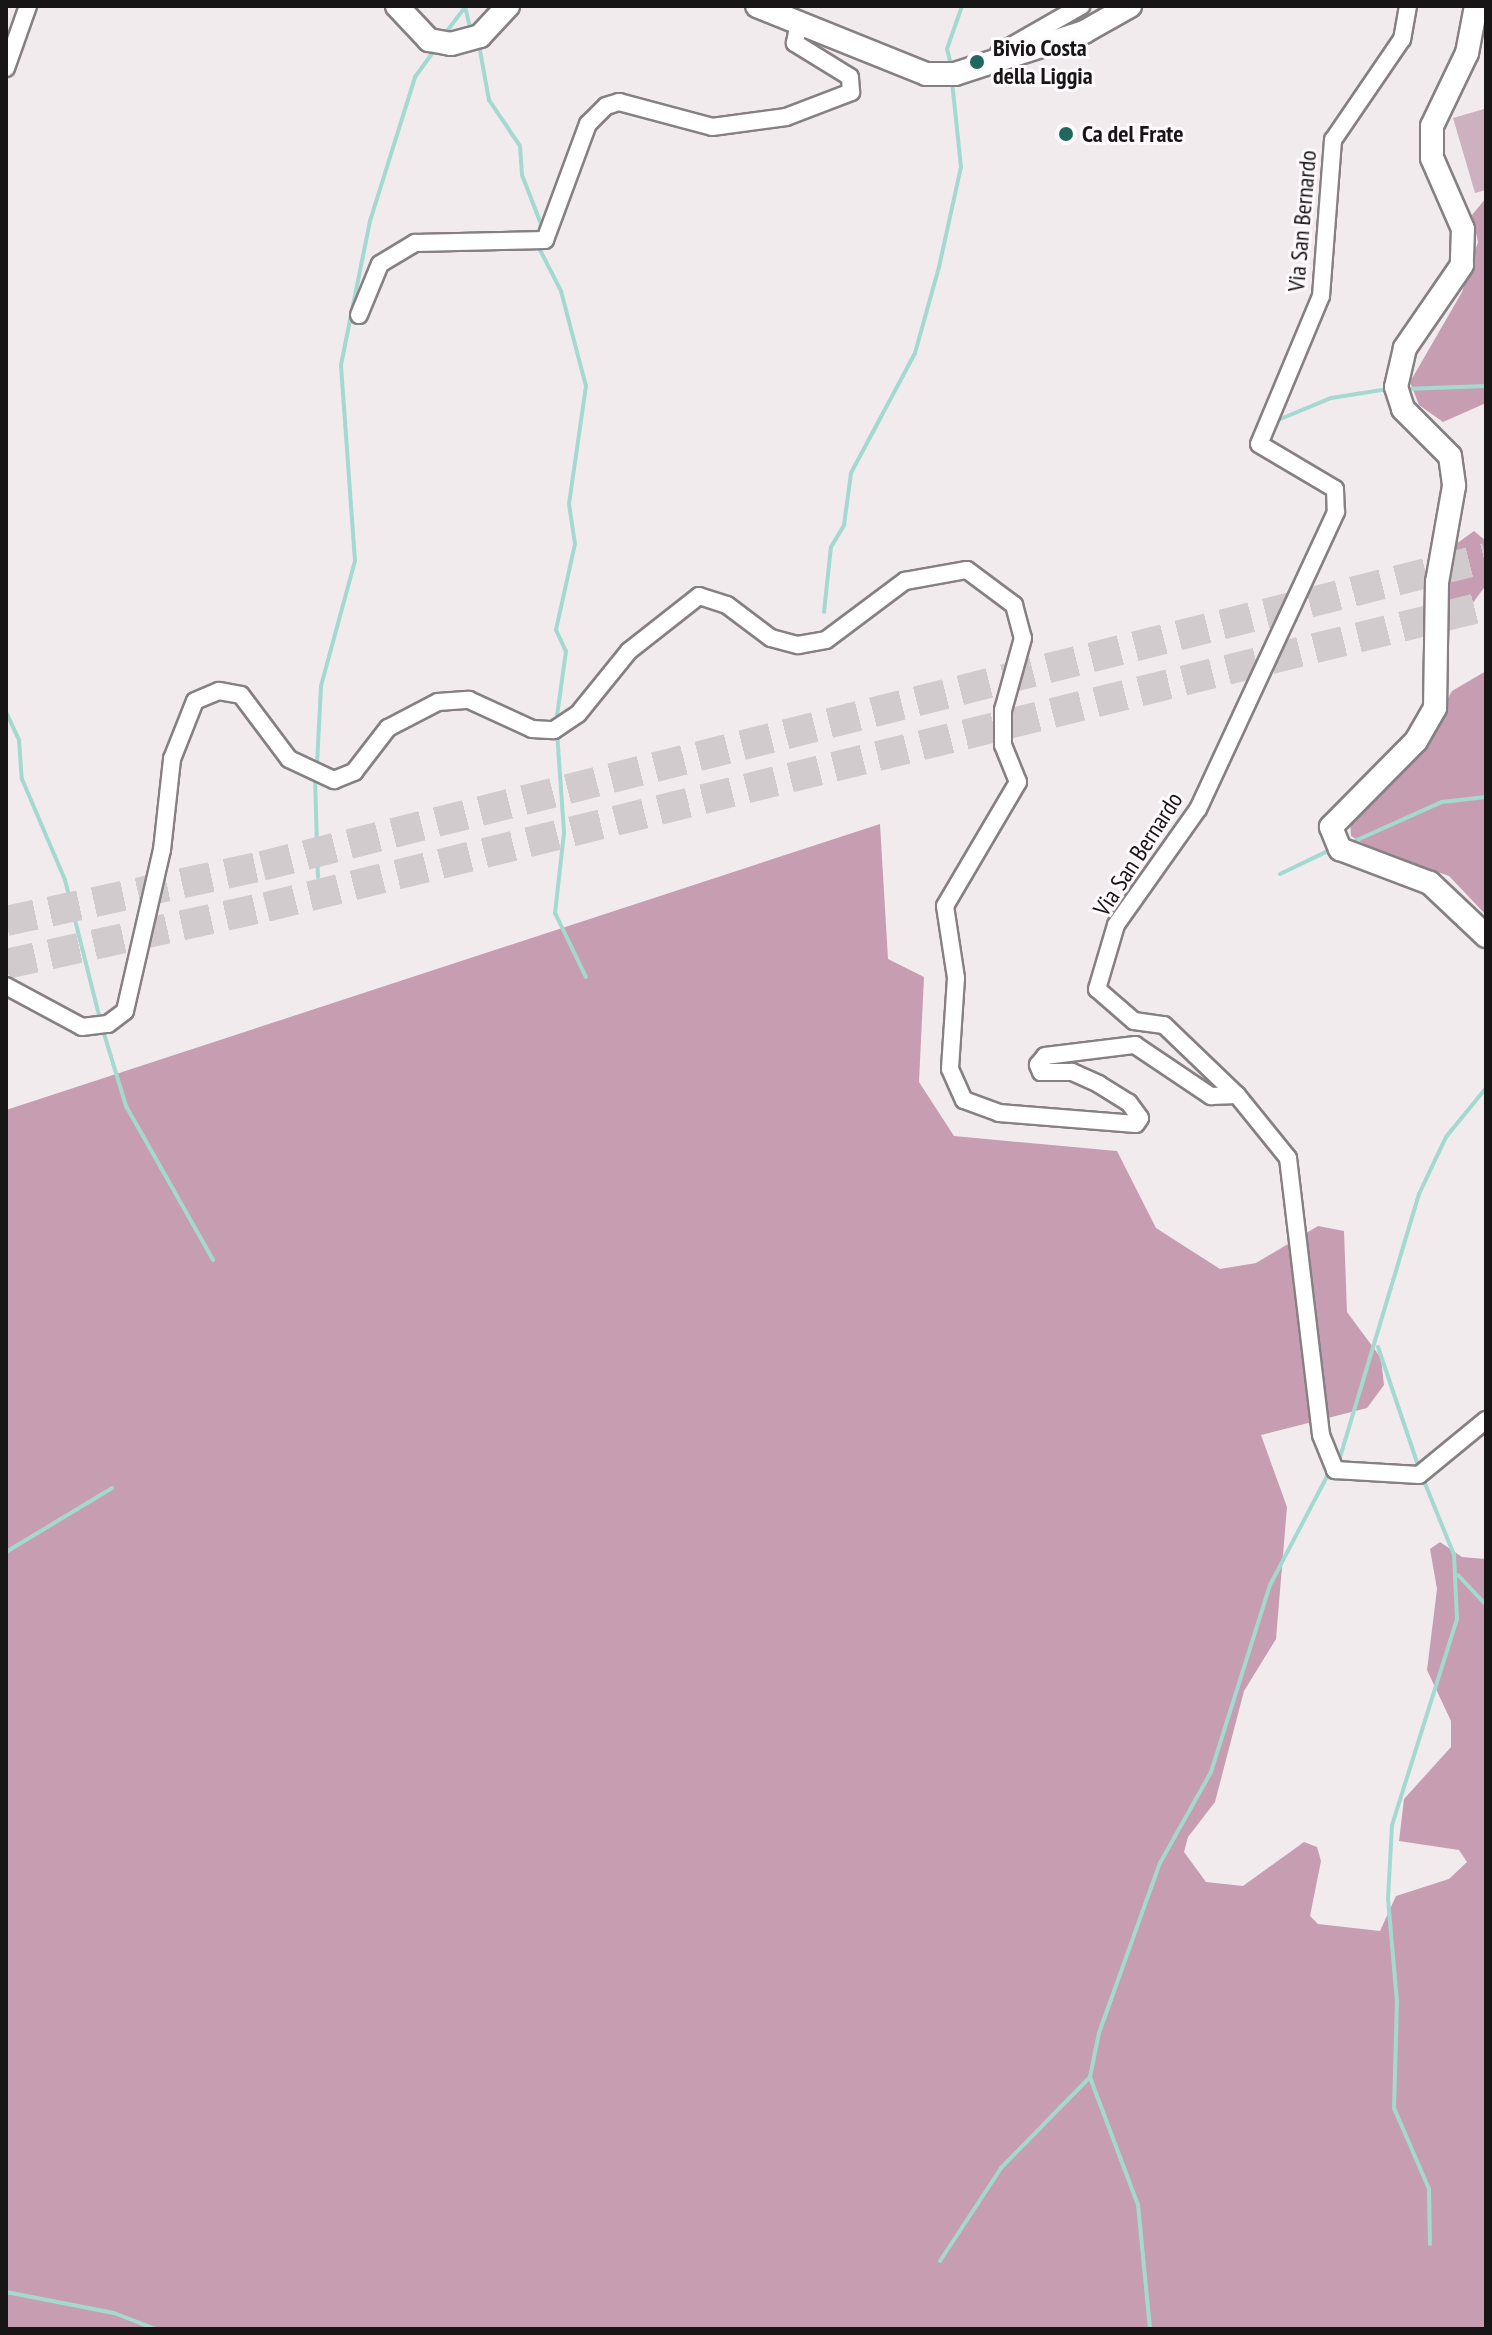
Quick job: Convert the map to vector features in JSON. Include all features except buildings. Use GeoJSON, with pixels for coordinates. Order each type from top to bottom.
{"type":"FeatureCollection","features":[{"type":"Feature","properties":{"kind":"street"},"geometry":{"type":"LineString","coordinates":[[6,68],[28,6]]}},
{"type":"Feature","properties":{"kind":"street"},"geometry":{"type":"LineString","coordinates":[[397,6],[429,40],[467,43],[480,36],[508,6]]}},
{"type":"Feature","properties":{"kind":"street"},"geometry":{"type":"LineString","coordinates":[[757,6],[926,74],[982,65],[1084,32],[1130,6]]}},
{"type":"Feature","properties":{"kind":"street"},"geometry":{"type":"LineString","coordinates":[[982,65],[1081,6]]}},
{"type":"Feature","properties":{"kind":"street","name":"Via San Bernardo"},"geometry":{"type":"LineString","coordinates":[[1408,6],[1402,39],[1333,140],[1321,296],[1259,444],[1335,489],[1336,512],[1198,809],[1116,925],[1097,989],[1134,1021],[1164,1025],[1237,1095],[1288,1158],[1307,1341],[1333,1464],[1419,1475],[1486,1420]]}},
{"type":"Feature","properties":{"kind":"street"},"geometry":{"type":"LineString","coordinates":[[1476,6],[1467,53],[1432,126],[1432,158],[1463,229],[1462,265],[1405,348],[1396,387],[1403,409],[1450,456],[1454,486],[1437,582],[1435,708],[1416,741],[1331,827],[1340,849],[1430,883],[1486,936]]}},
{"type":"Feature","properties":{"kind":"street"},"geometry":{"type":"LineString","coordinates":[[359,315],[380,264],[415,243],[540,243],[588,124],[606,106],[619,102],[712,127],[786,117],[851,92],[850,77],[795,43],[799,23]]}},
{"type":"Feature","properties":{"kind":"street"},"geometry":{"type":"LineString","coordinates":[[6,986],[82,1027],[108,1024],[125,1011],[162,850],[172,759],[195,701],[219,691],[241,695],[289,759],[334,780],[354,772],[388,728],[438,702],[469,700],[532,729],[554,730],[578,714],[629,651],[699,596],[727,605],[771,638],[798,645],[826,640],[905,581],[967,570],[1014,605],[1023,638],[1003,710],[1003,745],[1018,782],[945,906],[956,978],[950,1069],[964,1100],[999,1113],[1136,1124],[1140,1118],[1129,1103],[1099,1084],[1072,1072],[1041,1072],[1038,1065],[1045,1056],[1135,1045],[1211,1096],[1237,1095]]}},
{"type":"Feature","properties":{"kind":"shaded area"},"geometry":{"type":"Polygon","coordinates":[[[1484,109],[1486,190],[1475,193],[1453,118],[1484,109]]]}},
{"type":"Feature","properties":{"kind":"shaded area"},"geometry":{"type":"Polygon","coordinates":[[[1486,198],[1486,403],[1443,422],[1419,405],[1410,382],[1462,292],[1478,242],[1472,215],[1486,198]]]}},
{"type":"Feature","properties":{"kind":"shaded area"},"geometry":{"type":"Polygon","coordinates":[[[1474,531],[1486,541],[1486,585],[1456,626],[1448,625],[1452,547],[1474,531]]]}},
{"type":"Feature","properties":{"kind":"shaded area"},"geometry":{"type":"Polygon","coordinates":[[[1486,671],[1486,915],[1449,876],[1370,848],[1351,836],[1350,821],[1421,747],[1452,691],[1486,671]]]}},
{"type":"Feature","properties":{"kind":"shaded area"},"geometry":{"type":"Polygon","coordinates":[[[880,824],[888,959],[924,977],[919,1082],[954,1136],[1117,1151],[1156,1228],[1220,1269],[1256,1263],[1318,1226],[1344,1231],[1347,1312],[1381,1358],[1384,1385],[1367,1408],[1261,1435],[1287,1507],[1276,1639],[1244,1691],[1215,1802],[1188,1837],[1184,1852],[1206,1882],[1243,1886],[1304,1842],[1317,1847],[1321,1861],[1310,1916],[1318,1924],[1380,1931],[1396,1896],[1449,1879],[1467,1862],[1459,1850],[1399,1841],[1404,1799],[1451,1747],[1451,1721],[1427,1670],[1437,1589],[1430,1549],[1440,1542],[1462,1557],[1486,1559],[1486,2329],[6,2329],[6,1110],[880,824]]]}},
{"type":"Feature","properties":{"kind":"waterway"},"geometry":{"type":"LineString","coordinates":[[465,6],[471,31]]}},
{"type":"Feature","properties":{"kind":"waterway"},"geometry":{"type":"LineString","coordinates":[[951,65],[947,49],[962,6]]}},
{"type":"Feature","properties":{"kind":"waterway"},"geometry":{"type":"LineString","coordinates":[[444,35],[464,8]]}},
{"type":"Feature","properties":{"kind":"waterway"},"geometry":{"type":"LineString","coordinates":[[479,45],[489,100],[520,146],[522,175],[541,224],[538,237]]}},
{"type":"Feature","properties":{"kind":"waterway"},"geometry":{"type":"LineString","coordinates":[[317,765],[321,686],[355,561],[341,365],[370,221],[415,77],[435,49]]}},
{"type":"Feature","properties":{"kind":"waterway"},"geometry":{"type":"LineString","coordinates":[[824,612],[831,547],[844,525],[851,473],[915,353],[939,267],[961,167],[952,82]]}},
{"type":"Feature","properties":{"kind":"waterway"},"geometry":{"type":"LineString","coordinates":[[538,246],[561,291],[586,386],[569,504],[575,544],[556,630],[566,651],[556,723]]}},
{"type":"Feature","properties":{"kind":"waterway"},"geometry":{"type":"LineString","coordinates":[[1404,389],[1486,386]]}},
{"type":"Feature","properties":{"kind":"waterway"},"geometry":{"type":"LineString","coordinates":[[1278,420],[1331,398],[1388,389]]}},
{"type":"Feature","properties":{"kind":"waterway"},"geometry":{"type":"LineString","coordinates":[[6,712],[19,740],[22,779],[65,880],[100,1019]]}},
{"type":"Feature","properties":{"kind":"waterway"},"geometry":{"type":"LineString","coordinates":[[557,732],[564,833],[555,913],[586,977]]}},
{"type":"Feature","properties":{"kind":"waterway"},"geometry":{"type":"LineString","coordinates":[[315,778],[318,877]]}},
{"type":"Feature","properties":{"kind":"waterway"},"geometry":{"type":"LineString","coordinates":[[1348,844],[1442,802],[1486,797]]}},
{"type":"Feature","properties":{"kind":"waterway"},"geometry":{"type":"LineString","coordinates":[[1280,874],[1332,849]]}},
{"type":"Feature","properties":{"kind":"waterway"},"geometry":{"type":"LineString","coordinates":[[102,1027],[126,1106],[213,1260]]}},
{"type":"Feature","properties":{"kind":"waterway"},"geometry":{"type":"LineString","coordinates":[[1338,1464],[1419,1194],[1446,1137],[1486,1088]]}},
{"type":"Feature","properties":{"kind":"waterway"},"geometry":{"type":"LineString","coordinates":[[1378,1347],[1419,1468]]}},
{"type":"Feature","properties":{"kind":"waterway"},"geometry":{"type":"LineString","coordinates":[[1150,2329],[1138,2205],[1090,2077],[1099,2033],[1160,1863],[1211,1772],[1270,1585],[1331,1469]]}},
{"type":"Feature","properties":{"kind":"waterway"},"geometry":{"type":"LineString","coordinates":[[1422,1476],[1454,1555],[1457,1619],[1392,1825],[1388,1899],[1397,2001],[1394,2108],[1429,2189],[1430,2244]]}},
{"type":"Feature","properties":{"kind":"waterway"},"geometry":{"type":"LineString","coordinates":[[6,1552],[112,1488]]}},
{"type":"Feature","properties":{"kind":"waterway"},"geometry":{"type":"LineString","coordinates":[[1458,1575],[1486,1605]]}},
{"type":"Feature","properties":{"kind":"waterway"},"geometry":{"type":"LineString","coordinates":[[940,2261],[1001,2168],[1089,2078]]}},
{"type":"Feature","properties":{"kind":"waterway"},"geometry":{"type":"LineString","coordinates":[[6,2292],[114,2313],[155,2329]]}},
{"type":"Feature","properties":{"kind":"tunnel"},"geometry":{"type":"LineString","coordinates":[[6,921],[262,866],[1486,558]]}},
{"type":"Feature","properties":{"kind":"tunnel"},"geometry":{"type":"LineString","coordinates":[[6,964],[266,907],[1486,606]]}},
{"type":"Feature","properties":{"kind":"place","name":"Bivio Costa della Liggia"},"geometry":{"type":"Point","coordinates":[977,62]}},
{"type":"Feature","properties":{"kind":"place","name":"Ca del Frate"},"geometry":{"type":"Point","coordinates":[1066,134]}}]}
